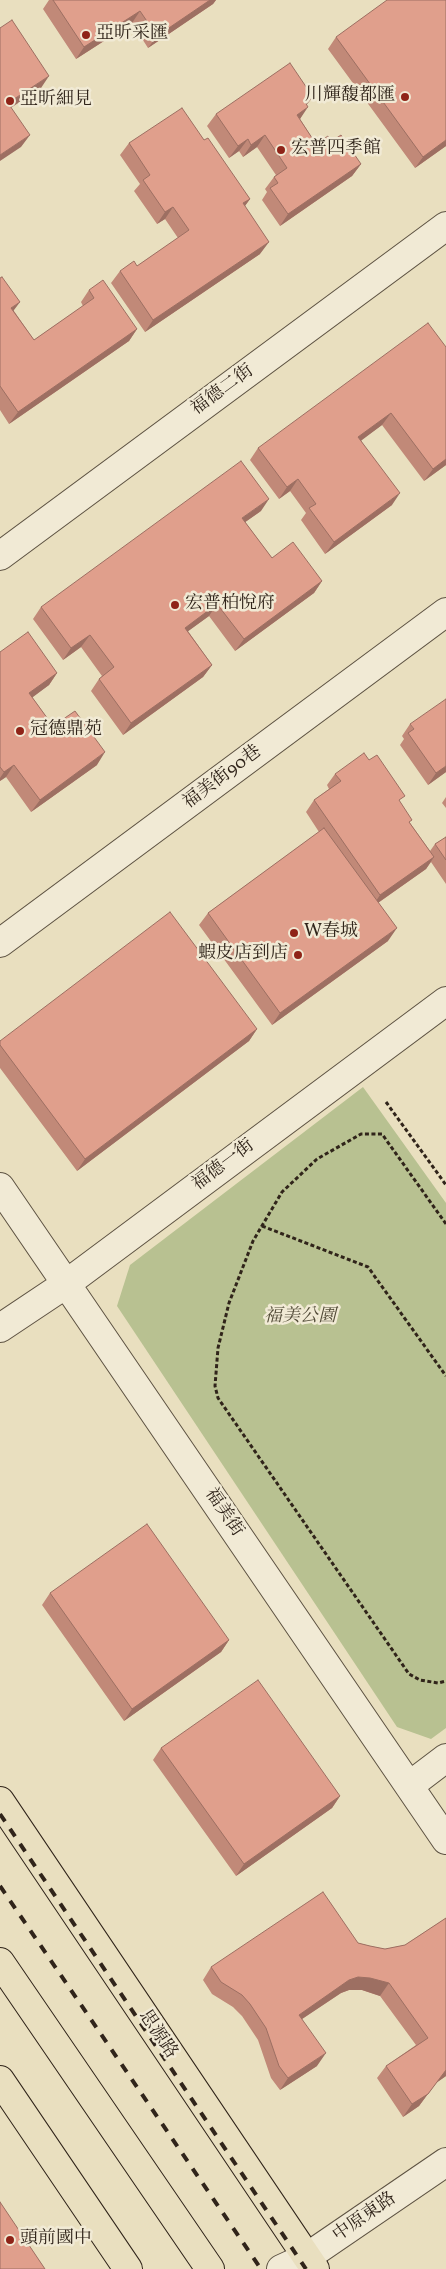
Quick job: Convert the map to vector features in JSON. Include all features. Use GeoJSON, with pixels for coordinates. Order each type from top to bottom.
{"type":"FeatureCollection","features":[{"type":"Feature","properties":{"kind":"main road","name":"思源路"},"geometry":{"type":"LineString","coordinates":[[0,1801],[311,2263]]}},
{"type":"Feature","properties":{"kind":"main road"},"geometry":{"type":"LineString","coordinates":[[0,1962],[210,2269]]}},
{"type":"Feature","properties":{"kind":"main road"},"geometry":{"type":"LineString","coordinates":[[0,2080],[128,2269]]}},
{"type":"Feature","properties":{"kind":"street","name":"福德二街"},"geometry":{"type":"LineString","coordinates":[[0,556],[446,226]]}},
{"type":"Feature","properties":{"kind":"street","name":"福美街90巷"},"geometry":{"type":"LineString","coordinates":[[0,943],[446,612]]}},
{"type":"Feature","properties":{"kind":"street","name":"福德一街"},"geometry":{"type":"LineString","coordinates":[[0,1328],[66,1284],[446,1001]]}},
{"type":"Feature","properties":{"kind":"street","name":"福美街"},"geometry":{"type":"LineString","coordinates":[[0,1187],[446,1840]]}},
{"type":"Feature","properties":{"kind":"street"},"geometry":{"type":"LineString","coordinates":[[409,1786],[446,1758]]}},
{"type":"Feature","properties":{"kind":"street","name":"中原東路"},"geometry":{"type":"LineString","coordinates":[[280,2269],[311,2263],[446,2162]]}},
{"type":"Feature","properties":{"kind":"path"},"geometry":{"type":"LineString","coordinates":[[386,1102],[446,1186]]}},
{"type":"Feature","properties":{"kind":"path"},"geometry":{"type":"LineString","coordinates":[[446,1224],[382,1134],[360,1134],[317,1159],[282,1192],[253,1241],[229,1303],[218,1348],[215,1386],[218,1398],[409,1674],[420,1680],[438,1683],[446,1681]]}},
{"type":"Feature","properties":{"kind":"path"},"geometry":{"type":"LineString","coordinates":[[262,1226],[368,1267],[446,1376]]}},
{"type":"Feature","properties":{"kind":"green space","name":"福美公園"},"geometry":{"type":"Polygon","coordinates":[[[363,1087],[446,1203],[446,1728],[431,1739],[397,1727],[117,1306],[130,1265],[363,1087]]]}},
{"type":"Feature","properties":{"kind":"building","name":"亞昕采匯"},"geometry":{"type":"Polygon","coordinates":[[[53,0],[210,0],[157,36],[140,11],[84,47],[53,0]]]}},
{"type":"Feature","properties":{"kind":"building","name":"川輝馥都匯"},"geometry":{"type":"Polygon","coordinates":[[[387,0],[446,0],[446,140],[423,157],[336,37],[387,0]]]}},
{"type":"Feature","properties":{"kind":"building"},"geometry":{"type":"Polygon","coordinates":[[[12,20],[49,76],[8,103],[30,135],[0,155],[0,28],[12,20]]]}},
{"type":"Feature","properties":{"kind":"building","name":"宏普四季館"},"geometry":{"type":"Polygon","coordinates":[[[290,63],[313,97],[305,102],[308,107],[297,115],[316,144],[328,136],[332,141],[341,135],[361,164],[288,214],[270,188],[278,183],[274,177],[287,168],[265,135],[251,145],[248,139],[238,146],[216,114],[290,63]]]}},
{"type":"Feature","properties":{"kind":"building"},"geometry":{"type":"Polygon","coordinates":[[[182,108],[204,140],[208,138],[250,199],[243,203],[269,242],[153,320],[120,271],[134,261],[137,266],[189,230],[173,207],[165,212],[143,180],[150,175],[129,143],[182,108]]]}},
{"type":"Feature","properties":{"kind":"building"},"geometry":{"type":"Polygon","coordinates":[[[2,277],[20,302],[11,308],[34,340],[94,298],[89,290],[103,280],[137,329],[18,412],[0,386],[0,278],[2,277]]]}},
{"type":"Feature","properties":{"kind":"building"},"geometry":{"type":"Polygon","coordinates":[[[428,323],[446,347],[446,459],[433,469],[391,413],[358,437],[400,493],[334,542],[309,508],[316,504],[298,479],[287,487],[258,448],[428,323]]]}},
{"type":"Feature","properties":{"kind":"building","name":"宏普柏悅府"},"geometry":{"type":"Polygon","coordinates":[[[241,461],[269,499],[242,518],[272,558],[293,542],[322,581],[244,639],[217,604],[185,628],[212,665],[131,723],[99,679],[114,667],[90,635],[71,648],[41,607],[241,461]]]}},
{"type":"Feature","properties":{"kind":"building","name":"冠德鼎苑"},"geometry":{"type":"Polygon","coordinates":[[[28,632],[57,673],[29,693],[53,726],[75,711],[105,752],[40,800],[14,765],[4,772],[0,767],[0,652],[28,632]]]}},
{"type":"Feature","properties":{"kind":"building"},"geometry":{"type":"Polygon","coordinates":[[[446,699],[446,766],[436,773],[408,733],[414,729],[410,724],[446,699]]]}},
{"type":"Feature","properties":{"kind":"building"},"geometry":{"type":"Polygon","coordinates":[[[364,753],[369,760],[377,755],[405,796],[399,800],[412,820],[409,822],[434,857],[380,895],[314,800],[341,781],[335,774],[364,753]]]}},
{"type":"Feature","properties":{"kind":"building","name":"W春城"},"geometry":{"type":"Polygon","coordinates":[[[324,828],[397,928],[280,1013],[208,913],[324,828]]]}},
{"type":"Feature","properties":{"kind":"building"},"geometry":{"type":"Polygon","coordinates":[[[446,837],[446,860],[435,844],[446,837]]]}},
{"type":"Feature","properties":{"kind":"building"},"geometry":{"type":"Polygon","coordinates":[[[170,912],[257,1029],[85,1159],[0,1045],[0,1041],[170,912]]]}},
{"type":"Feature","properties":{"kind":"building"},"geometry":{"type":"Polygon","coordinates":[[[147,1524],[229,1640],[132,1709],[50,1593],[147,1524]]]}},
{"type":"Feature","properties":{"kind":"building"},"geometry":{"type":"Polygon","coordinates":[[[258,1680],[340,1796],[244,1864],[161,1748],[258,1680]]]}},
{"type":"Feature","properties":{"kind":"building"},"geometry":{"type":"Polygon","coordinates":[[[323,1892],[358,1943],[370,1946],[385,1949],[405,1945],[446,1918],[446,2070],[428,2094],[412,2104],[386,2066],[428,2038],[389,1983],[358,1977],[349,1980],[299,2015],[326,2053],[288,2078],[279,2066],[266,2028],[250,2004],[242,1995],[221,1982],[211,1967],[323,1892]]]}},
{"type":"Feature","properties":{"kind":"building","name":"頭前國中"},"geometry":{"type":"Polygon","coordinates":[[[0,2202],[45,2269],[0,2269],[0,2202]]]}},
{"type":"Feature","properties":{"kind":"railway"},"geometry":{"type":"LineString","coordinates":[[0,1814],[306,2269]]}},
{"type":"Feature","properties":{"kind":"railway"},"geometry":{"type":"LineString","coordinates":[[0,1886],[261,2269]]}},
{"type":"Feature","properties":{"kind":"place","name":"亞昕采匯"},"geometry":{"type":"Point","coordinates":[86,35]}},
{"type":"Feature","properties":{"kind":"place","name":"川輝馥都匯"},"geometry":{"type":"Point","coordinates":[405,97]}},
{"type":"Feature","properties":{"kind":"place","name":"亞昕細見"},"geometry":{"type":"Point","coordinates":[10,101]}},
{"type":"Feature","properties":{"kind":"place","name":"宏普四季館"},"geometry":{"type":"Point","coordinates":[281,150]}},
{"type":"Feature","properties":{"kind":"place","name":"宏普柏悅府"},"geometry":{"type":"Point","coordinates":[175,605]}},
{"type":"Feature","properties":{"kind":"place","name":"冠德鼎苑"},"geometry":{"type":"Point","coordinates":[20,731]}},
{"type":"Feature","properties":{"kind":"place","name":"W春城"},"geometry":{"type":"Point","coordinates":[294,933]}},
{"type":"Feature","properties":{"kind":"place","name":"蝦皮店到店"},"geometry":{"type":"Point","coordinates":[298,955]}},
{"type":"Feature","properties":{"kind":"place","name":"頭前國中"},"geometry":{"type":"Point","coordinates":[10,2240]}}]}
